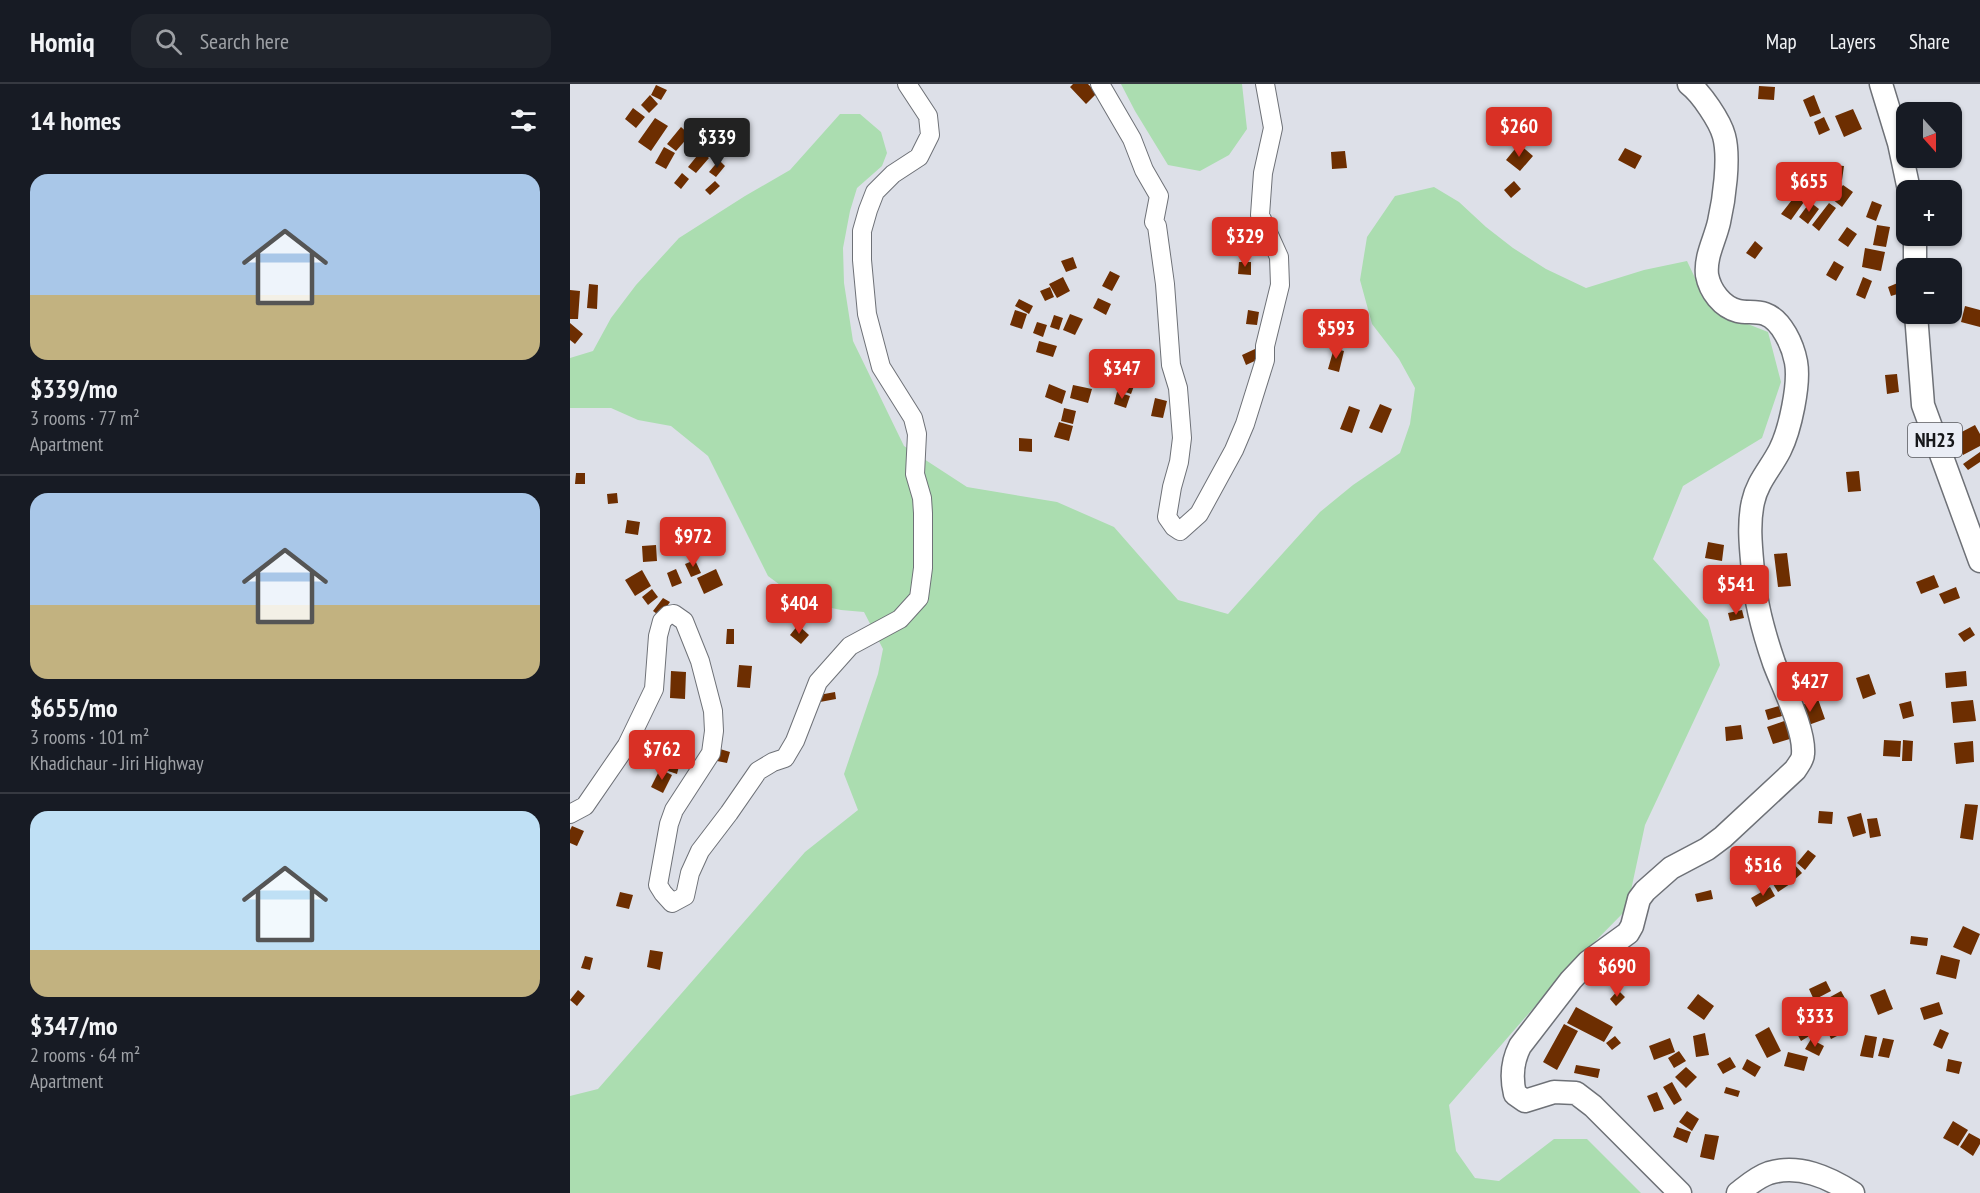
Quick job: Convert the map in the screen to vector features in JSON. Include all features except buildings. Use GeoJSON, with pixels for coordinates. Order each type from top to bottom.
{"type":"FeatureCollection","features":[{"type":"Feature","properties":{"kind":"main road"},"geometry":{"type":"LineString","coordinates":[[1680,1193],[1593,1106],[1576,1093],[1554,1092],[1525,1101],[1515,1094],[1512,1080],[1515,1056],[1520,1046],[1588,962],[1628,933],[1645,891],[1671,868],[1707,849],[1723,837],[1795,770],[1803,756],[1802,742],[1774,662],[1759,610],[1753,573],[1751,530],[1752,503],[1757,488],[1779,452],[1785,437],[1797,385],[1796,359],[1777,322],[1766,314],[1737,311],[1721,303],[1711,287],[1707,274],[1709,249],[1719,224],[1725,188],[1724,136],[1711,111],[1689,84]]}},
{"type":"Feature","properties":{"kind":"main road"},"geometry":{"type":"LineString","coordinates":[[1881,84],[1899,143],[1907,180]]}},
{"type":"Feature","properties":{"kind":"main road","name":"NH23"},"geometry":{"type":"LineString","coordinates":[[1917,324],[1923,405],[1980,561]]}},
{"type":"Feature","properties":{"kind":"main road"},"geometry":{"type":"LineString","coordinates":[[1738,1193],[1769,1173],[1790,1170],[1812,1173],[1831,1180],[1853,1193]]}},
{"type":"Feature","properties":{"kind":"street"},"geometry":{"type":"LineString","coordinates":[[570,814],[585,806],[627,745],[654,689],[658,636],[662,621],[668,615],[674,614],[684,621],[700,661],[713,711],[714,731],[711,753],[674,810],[658,885],[672,903],[685,896],[690,873],[700,851],[758,771],[785,758],[795,741],[818,682],[850,646],[900,619],[919,598],[923,568],[923,513],[922,498],[915,474],[917,434],[912,418],[881,366],[867,314],[862,260],[862,231],[875,192],[893,174],[919,157],[930,135],[928,116],[907,84]]}},
{"type":"Feature","properties":{"kind":"street"},"geometry":{"type":"LineString","coordinates":[[1100,84],[1132,139],[1144,170],[1159,196],[1154,222],[1157,226],[1165,284],[1171,365],[1178,388],[1182,438],[1167,517],[1180,531],[1199,514],[1234,450],[1245,424],[1265,360],[1265,346],[1280,285],[1279,257],[1260,215],[1263,173],[1273,128],[1265,84]]}},
{"type":"Feature","properties":{"kind":"green space"},"geometry":{"type":"Polygon","coordinates":[[[1121,84],[1242,84],[1247,129],[1229,155],[1200,171],[1168,165],[1121,84]]]}},
{"type":"Feature","properties":{"kind":"green space"},"geometry":{"type":"Polygon","coordinates":[[[840,114],[860,114],[881,132],[887,153],[882,166],[857,188],[843,248],[844,283],[853,341],[904,446],[967,487],[1057,502],[1114,527],[1178,600],[1228,614],[1320,512],[1353,485],[1400,453],[1410,424],[1415,388],[1399,359],[1372,324],[1360,280],[1367,237],[1395,196],[1434,187],[1459,202],[1513,248],[1546,269],[1586,288],[1644,270],[1687,261],[1706,301],[1735,319],[1768,332],[1781,382],[1762,438],[1683,486],[1653,559],[1708,620],[1720,665],[1645,825],[1627,909],[1564,973],[1449,1105],[1456,1151],[1475,1178],[1499,1181],[1554,1139],[1587,1139],[1641,1193],[570,1193],[570,1096],[598,1089],[805,852],[858,810],[844,774],[878,674],[883,649],[864,612],[803,602],[768,576],[708,456],[671,426],[638,420],[611,408],[570,408],[570,358],[593,351],[611,318],[636,285],[679,238],[790,170],[840,114]]]}}]}
